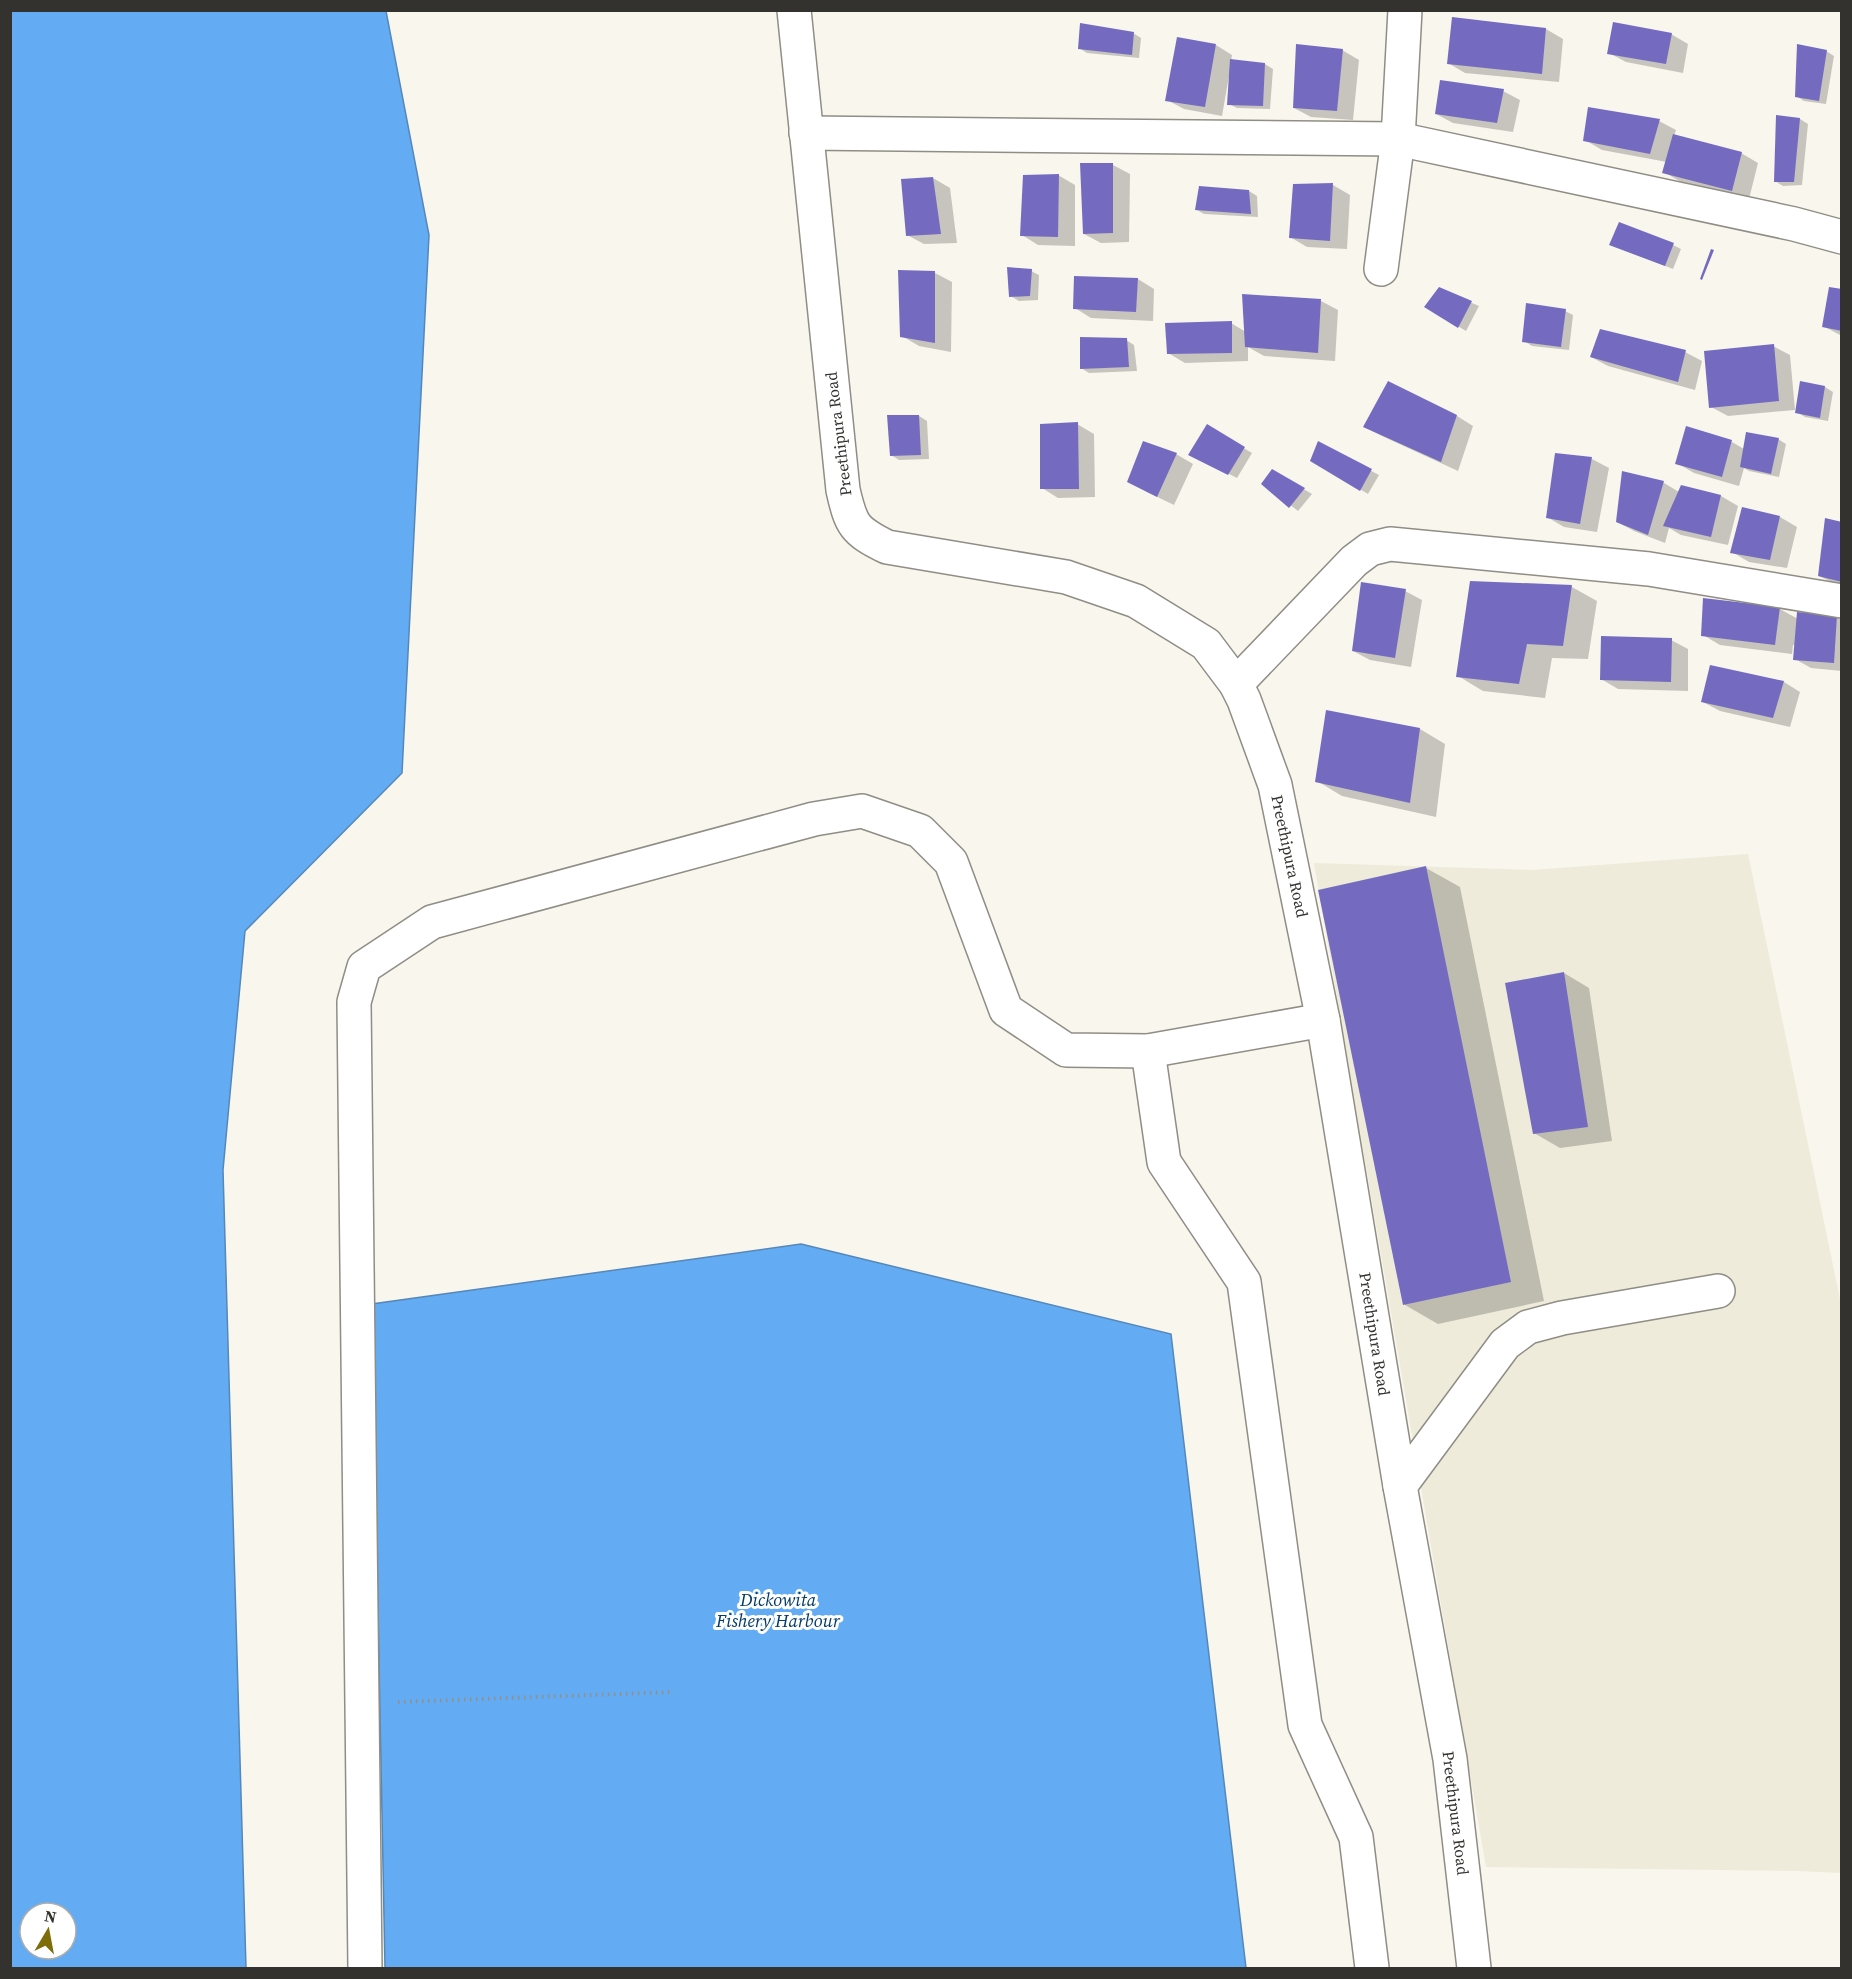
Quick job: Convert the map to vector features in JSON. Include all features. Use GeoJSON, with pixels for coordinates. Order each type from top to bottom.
{"type":"FeatureCollection","features":[{"type":"Feature","properties":{"kind":"street","name":"Preethipura Road"},"geometry":{"type":"LineString","coordinates":[[794,10],[843,490],[855,527],[866,537],[886,547],[1066,577],[1136,601],[1206,644],[1236,684],[1244,700],[1275,785],[1323,1020],[1400,1486],[1450,1759],[1474,1968]]}},
{"type":"Feature","properties":{"kind":"street"},"geometry":{"type":"LineString","coordinates":[[1381,268],[1398,139],[1405,10]]}},
{"type":"Feature","properties":{"kind":"street"},"geometry":{"type":"LineString","coordinates":[[806,133],[1398,139],[1794,224],[1842,237]]}},
{"type":"Feature","properties":{"kind":"street"},"geometry":{"type":"LineString","coordinates":[[1236,684],[1353,561],[1370,549],[1390,544],[1648,569],[1842,601]]}},
{"type":"Feature","properties":{"kind":"street"},"geometry":{"type":"LineString","coordinates":[[365,1968],[354,1002],[364,968],[432,922],[814,819],[862,811],[920,831],[951,862],[1006,1010],[1066,1050],[1148,1051],[1323,1020]]}},
{"type":"Feature","properties":{"kind":"street"},"geometry":{"type":"LineString","coordinates":[[1148,1051],[1164,1162],[1244,1282],[1305,1725],[1356,1837],[1372,1968]]}},
{"type":"Feature","properties":{"kind":"street"},"geometry":{"type":"LineString","coordinates":[[1400,1486],[1505,1344],[1528,1327],[1562,1318],[1718,1290]]}},
{"type":"Feature","properties":{"kind":"path"},"geometry":{"type":"LineString","coordinates":[[361,1704],[674,1692]]}},
{"type":"Feature","properties":{"kind":"shaded area"},"geometry":{"type":"Polygon","coordinates":[[[1748,854],[1841,1304],[1841,1873],[1486,1867],[1314,863],[1532,870],[1748,854]]]}},
{"type":"Feature","properties":{"kind":"water"},"geometry":{"type":"Polygon","coordinates":[[[11,10],[386,11],[429,235],[402,773],[245,931],[223,1170],[246,1968],[11,1968],[11,10]]]}},
{"type":"Feature","properties":{"kind":"water","name":"Dickowita Fishery Harbour"},"geometry":{"type":"Polygon","coordinates":[[[801,1244],[1171,1334],[1246,1968],[385,1968],[372,1304],[801,1244]]]}},
{"type":"Feature","properties":{"kind":"building"},"geometry":{"type":"Polygon","coordinates":[[[1452,17],[1546,28],[1542,74],[1447,64],[1452,17]]]}},
{"type":"Feature","properties":{"kind":"building"},"geometry":{"type":"Polygon","coordinates":[[[1613,22],[1672,33],[1666,64],[1607,54],[1613,22]]]}},
{"type":"Feature","properties":{"kind":"building"},"geometry":{"type":"Polygon","coordinates":[[[1080,23],[1134,32],[1132,55],[1078,49],[1080,23]]]}},
{"type":"Feature","properties":{"kind":"building"},"geometry":{"type":"Polygon","coordinates":[[[1177,37],[1216,44],[1205,107],[1165,101],[1177,37]]]}},
{"type":"Feature","properties":{"kind":"building"},"geometry":{"type":"Polygon","coordinates":[[[1296,44],[1343,49],[1337,111],[1293,108],[1296,44]]]}},
{"type":"Feature","properties":{"kind":"building"},"geometry":{"type":"Polygon","coordinates":[[[1797,44],[1827,50],[1819,101],[1795,97],[1797,44]]]}},
{"type":"Feature","properties":{"kind":"building"},"geometry":{"type":"Polygon","coordinates":[[[1230,59],[1265,63],[1263,106],[1227,105],[1230,59]]]}},
{"type":"Feature","properties":{"kind":"building"},"geometry":{"type":"Polygon","coordinates":[[[1440,80],[1504,89],[1497,123],[1435,114],[1440,80]]]}},
{"type":"Feature","properties":{"kind":"building"},"geometry":{"type":"Polygon","coordinates":[[[1588,107],[1660,119],[1650,154],[1583,141],[1588,107]]]}},
{"type":"Feature","properties":{"kind":"building"},"geometry":{"type":"Polygon","coordinates":[[[1776,115],[1800,118],[1794,182],[1774,182],[1776,115]]]}},
{"type":"Feature","properties":{"kind":"building"},"geometry":{"type":"Polygon","coordinates":[[[1673,134],[1742,152],[1732,191],[1662,173],[1673,134]]]}},
{"type":"Feature","properties":{"kind":"building"},"geometry":{"type":"Polygon","coordinates":[[[1080,163],[1113,163],[1113,233],[1083,234],[1080,163]]]}},
{"type":"Feature","properties":{"kind":"building"},"geometry":{"type":"Polygon","coordinates":[[[1059,174],[1058,237],[1020,236],[1023,175],[1059,174]]]}},
{"type":"Feature","properties":{"kind":"building"},"geometry":{"type":"Polygon","coordinates":[[[933,177],[941,234],[906,236],[901,179],[933,177]]]}},
{"type":"Feature","properties":{"kind":"building"},"geometry":{"type":"Polygon","coordinates":[[[1333,183],[1330,241],[1289,238],[1293,184],[1333,183]]]}},
{"type":"Feature","properties":{"kind":"building"},"geometry":{"type":"Polygon","coordinates":[[[1199,186],[1249,190],[1251,214],[1195,210],[1199,186]]]}},
{"type":"Feature","properties":{"kind":"building"},"geometry":{"type":"Polygon","coordinates":[[[1619,222],[1674,243],[1665,266],[1609,245],[1619,222]]]}},
{"type":"Feature","properties":{"kind":"building"},"geometry":{"type":"Polygon","coordinates":[[[1711,249],[1714,250],[1702,280],[1700,279],[1711,249]]]}},
{"type":"Feature","properties":{"kind":"building"},"geometry":{"type":"Polygon","coordinates":[[[1007,267],[1032,269],[1030,296],[1009,297],[1007,267]]]}},
{"type":"Feature","properties":{"kind":"building"},"geometry":{"type":"Polygon","coordinates":[[[898,270],[935,271],[935,343],[900,337],[898,270]]]}},
{"type":"Feature","properties":{"kind":"building"},"geometry":{"type":"Polygon","coordinates":[[[1074,276],[1138,278],[1136,312],[1073,309],[1074,276]]]}},
{"type":"Feature","properties":{"kind":"building"},"geometry":{"type":"Polygon","coordinates":[[[1439,287],[1472,301],[1458,328],[1424,307],[1439,287]]]}},
{"type":"Feature","properties":{"kind":"building"},"geometry":{"type":"Polygon","coordinates":[[[1829,287],[1842,289],[1842,331],[1822,327],[1829,287]]]}},
{"type":"Feature","properties":{"kind":"building"},"geometry":{"type":"Polygon","coordinates":[[[1242,294],[1321,299],[1318,353],[1245,347],[1242,294]]]}},
{"type":"Feature","properties":{"kind":"building"},"geometry":{"type":"Polygon","coordinates":[[[1526,303],[1566,309],[1561,347],[1522,342],[1526,303]]]}},
{"type":"Feature","properties":{"kind":"building"},"geometry":{"type":"Polygon","coordinates":[[[1232,321],[1232,353],[1167,354],[1165,323],[1232,321]]]}},
{"type":"Feature","properties":{"kind":"building"},"geometry":{"type":"Polygon","coordinates":[[[1600,329],[1686,350],[1678,382],[1590,357],[1600,329]]]}},
{"type":"Feature","properties":{"kind":"building"},"geometry":{"type":"Polygon","coordinates":[[[1080,337],[1127,338],[1129,367],[1080,369],[1080,337]]]}},
{"type":"Feature","properties":{"kind":"building"},"geometry":{"type":"Polygon","coordinates":[[[1774,344],[1779,401],[1709,408],[1704,351],[1774,344]]]}},
{"type":"Feature","properties":{"kind":"building"},"geometry":{"type":"Polygon","coordinates":[[[1388,381],[1457,415],[1441,462],[1363,427],[1388,381]]]}},
{"type":"Feature","properties":{"kind":"building"},"geometry":{"type":"Polygon","coordinates":[[[1800,381],[1825,386],[1820,418],[1795,413],[1800,381]]]}},
{"type":"Feature","properties":{"kind":"building"},"geometry":{"type":"Polygon","coordinates":[[[887,415],[919,415],[921,455],[890,456],[887,415]]]}},
{"type":"Feature","properties":{"kind":"building"},"geometry":{"type":"Polygon","coordinates":[[[1078,422],[1079,489],[1040,489],[1040,424],[1078,422]]]}},
{"type":"Feature","properties":{"kind":"building"},"geometry":{"type":"Polygon","coordinates":[[[1207,424],[1245,447],[1228,475],[1188,455],[1207,424]]]}},
{"type":"Feature","properties":{"kind":"building"},"geometry":{"type":"Polygon","coordinates":[[[1686,426],[1732,440],[1722,477],[1675,464],[1686,426]]]}},
{"type":"Feature","properties":{"kind":"building"},"geometry":{"type":"Polygon","coordinates":[[[1746,432],[1779,438],[1771,474],[1740,467],[1746,432]]]}},
{"type":"Feature","properties":{"kind":"building"},"geometry":{"type":"Polygon","coordinates":[[[1143,441],[1177,453],[1157,497],[1127,482],[1143,441]]]}},
{"type":"Feature","properties":{"kind":"building"},"geometry":{"type":"Polygon","coordinates":[[[1318,441],[1372,469],[1360,491],[1310,461],[1318,441]]]}},
{"type":"Feature","properties":{"kind":"building"},"geometry":{"type":"Polygon","coordinates":[[[1555,453],[1592,457],[1580,524],[1546,518],[1555,453]]]}},
{"type":"Feature","properties":{"kind":"building"},"geometry":{"type":"Polygon","coordinates":[[[1272,469],[1305,488],[1289,508],[1261,484],[1272,469]]]}},
{"type":"Feature","properties":{"kind":"building"},"geometry":{"type":"Polygon","coordinates":[[[1622,471],[1664,481],[1648,535],[1616,522],[1622,471]]]}},
{"type":"Feature","properties":{"kind":"building"},"geometry":{"type":"Polygon","coordinates":[[[1681,485],[1721,495],[1711,537],[1663,526],[1681,485]]]}},
{"type":"Feature","properties":{"kind":"building"},"geometry":{"type":"Polygon","coordinates":[[[1742,507],[1780,516],[1770,560],[1730,553],[1742,507]]]}},
{"type":"Feature","properties":{"kind":"building"},"geometry":{"type":"Polygon","coordinates":[[[1825,518],[1842,522],[1842,582],[1818,576],[1825,518]]]}},
{"type":"Feature","properties":{"kind":"building"},"geometry":{"type":"Polygon","coordinates":[[[1470,581],[1572,585],[1563,646],[1527,644],[1519,684],[1456,677],[1470,581]]]}},
{"type":"Feature","properties":{"kind":"building"},"geometry":{"type":"Polygon","coordinates":[[[1361,582],[1406,589],[1395,658],[1352,651],[1361,582]]]}},
{"type":"Feature","properties":{"kind":"building"},"geometry":{"type":"Polygon","coordinates":[[[1703,598],[1780,607],[1775,645],[1701,636],[1703,598]]]}},
{"type":"Feature","properties":{"kind":"building"},"geometry":{"type":"Polygon","coordinates":[[[1797,612],[1837,615],[1834,663],[1793,660],[1797,612]]]}},
{"type":"Feature","properties":{"kind":"building"},"geometry":{"type":"Polygon","coordinates":[[[1601,636],[1672,638],[1671,682],[1600,680],[1601,636]]]}},
{"type":"Feature","properties":{"kind":"building"},"geometry":{"type":"Polygon","coordinates":[[[1710,665],[1784,681],[1773,718],[1701,702],[1710,665]]]}},
{"type":"Feature","properties":{"kind":"building"},"geometry":{"type":"Polygon","coordinates":[[[1326,710],[1420,728],[1410,803],[1315,782],[1326,710]]]}},
{"type":"Feature","properties":{"kind":"building"},"geometry":{"type":"Polygon","coordinates":[[[1426,866],[1511,1282],[1403,1305],[1318,890],[1426,866]]]}},
{"type":"Feature","properties":{"kind":"building"},"geometry":{"type":"Polygon","coordinates":[[[1564,972],[1588,1127],[1533,1134],[1505,983],[1564,972]]]}}]}
